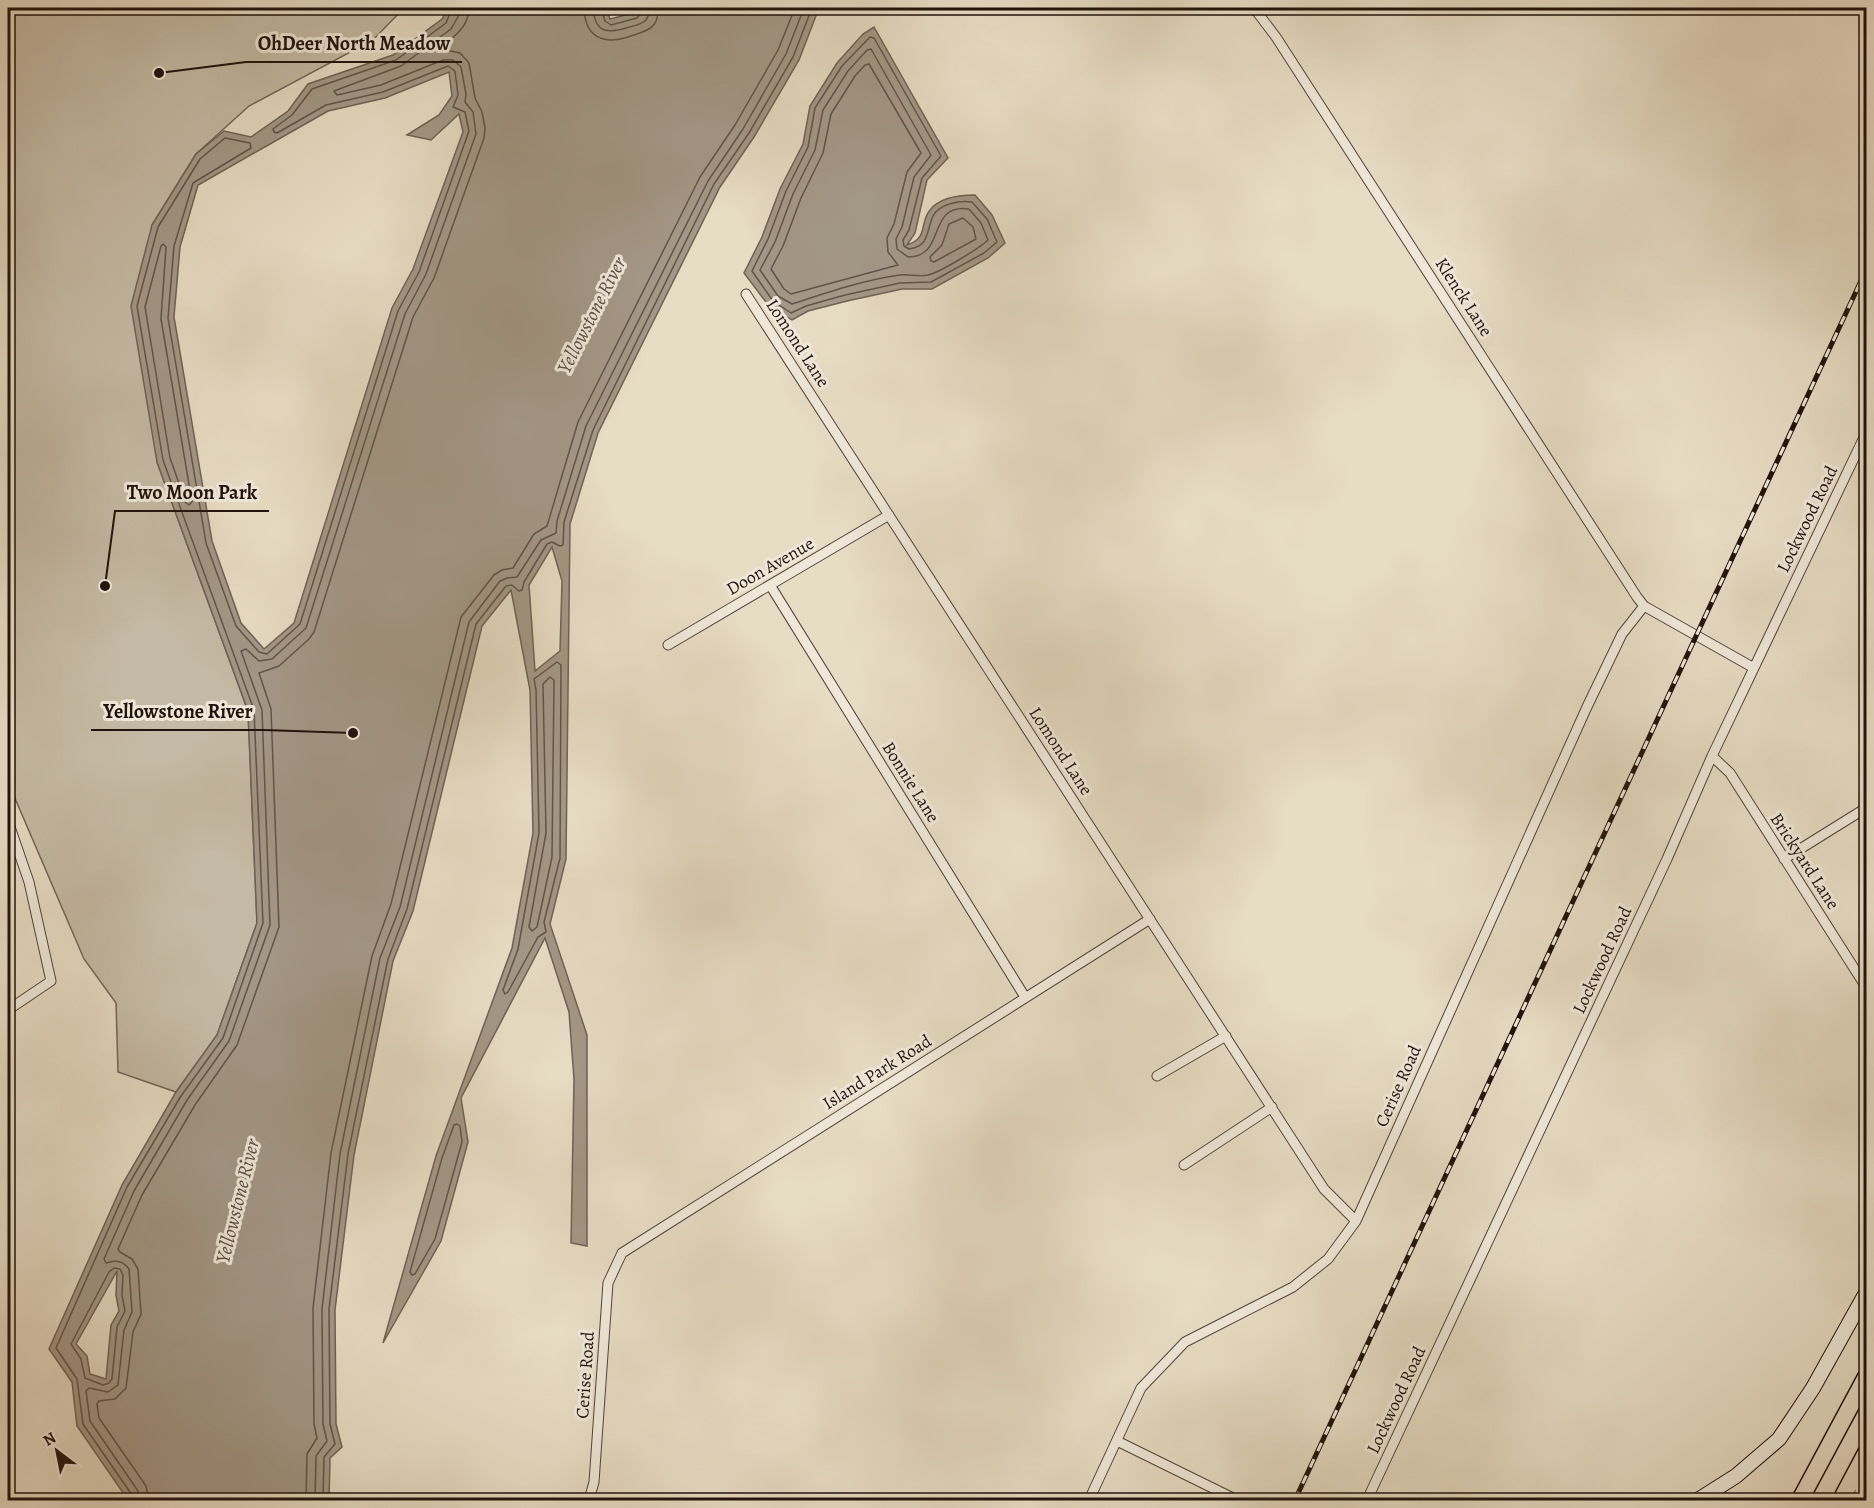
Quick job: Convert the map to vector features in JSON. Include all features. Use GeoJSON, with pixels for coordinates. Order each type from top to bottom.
{"type":"FeatureCollection","features":[{"type":"Feature","properties":{"kind":"highway"},"geometry":{"type":"LineString","coordinates":[[1798,1500],[1866,1377]]}},
{"type":"Feature","properties":{"kind":"highway"},"geometry":{"type":"LineString","coordinates":[[1841,1500],[1866,1453]]}},
{"type":"Feature","properties":{"kind":"highway"},"geometry":{"type":"LineString","coordinates":[[1861,1500],[1866,1484]]}},
{"type":"Feature","properties":{"kind":"street","name":"Klenck Lane"},"geometry":{"type":"LineString","coordinates":[[1254,8],[1276,37],[1644,606]]}},
{"type":"Feature","properties":{"kind":"street","name":"Lomond Lane"},"geometry":{"type":"LineString","coordinates":[[746,294],[1324,1189],[1356,1221]]}},
{"type":"Feature","properties":{"kind":"street","name":"Lockwood Road"},"geometry":{"type":"LineString","coordinates":[[1367,1500],[1667,859],[1712,756],[1866,433]]}},
{"type":"Feature","properties":{"kind":"street","name":"Doon Avenue"},"geometry":{"type":"LineString","coordinates":[[668,645],[889,515]]}},
{"type":"Feature","properties":{"kind":"street","name":"Bonnie Lane"},"geometry":{"type":"LineString","coordinates":[[770,585],[1025,997]]}},
{"type":"Feature","properties":{"kind":"street"},"geometry":{"type":"LineString","coordinates":[[1644,606],[1754,668]]}},
{"type":"Feature","properties":{"kind":"street","name":"Cerise Road"},"geometry":{"type":"LineString","coordinates":[[1089,1500],[1141,1388],[1185,1342],[1293,1287],[1328,1260],[1356,1221],[1586,709],[1622,634],[1644,606]]}},
{"type":"Feature","properties":{"kind":"street","name":"Brickyard Lane"},"geometry":{"type":"LineString","coordinates":[[1712,756],[1730,773],[1866,987]]}},
{"type":"Feature","properties":{"kind":"street"},"geometry":{"type":"LineString","coordinates":[[1784,859],[1866,808]]}},
{"type":"Feature","properties":{"kind":"street"},"geometry":{"type":"LineString","coordinates":[[8,821],[30,882],[51,981],[8,1010]]}},
{"type":"Feature","properties":{"kind":"street","name":"Island Park Road"},"geometry":{"type":"LineString","coordinates":[[622,1253],[1150,919]]}},
{"type":"Feature","properties":{"kind":"street"},"geometry":{"type":"LineString","coordinates":[[1157,1076],[1226,1036]]}},
{"type":"Feature","properties":{"kind":"street"},"geometry":{"type":"LineString","coordinates":[[1184,1165],[1272,1107]]}},
{"type":"Feature","properties":{"kind":"street","name":"Cerise Road"},"geometry":{"type":"LineString","coordinates":[[589,1500],[594,1482],[608,1283],[622,1253]]}},
{"type":"Feature","properties":{"kind":"street"},"geometry":{"type":"LineString","coordinates":[[1698,1500],[1736,1476],[1779,1439],[1813,1388],[1866,1293]]}},
{"type":"Feature","properties":{"kind":"street"},"geometry":{"type":"LineString","coordinates":[[1117,1441],[1237,1500]]}},
{"type":"Feature","properties":{"kind":"shaded area"},"geometry":{"type":"Polygon","coordinates":[[[8,8],[404,8],[373,40],[249,106],[196,154],[152,225],[157,462],[248,711],[257,923],[217,1035],[176,1092],[118,1072],[116,1003],[84,959],[8,782],[8,8]]]}},
{"type":"Feature","properties":{"kind":"water","name":"Yellowstone River"},"geometry":{"type":"Polygon","coordinates":[[[448,8],[606,8],[610,19],[637,12],[632,8],[819,8],[799,60],[754,137],[720,187],[598,433],[570,524],[566,859],[550,924],[587,1035],[587,1246],[571,1243],[574,1079],[569,1012],[545,938],[461,1098],[468,1142],[441,1241],[383,1343],[436,1156],[512,948],[533,833],[530,690],[511,590],[482,626],[413,911],[393,961],[354,1155],[335,1310],[336,1424],[342,1447],[330,1458],[329,1500],[128,1500],[77,1426],[72,1382],[49,1349],[122,1185],[176,1092],[217,1035],[257,923],[248,711],[157,462],[131,306],[152,225],[196,154],[224,131],[251,137],[288,111],[308,84],[393,55],[442,19],[448,8]],[[449,72],[385,98],[328,111],[198,185],[180,247],[174,317],[212,541],[241,623],[264,649],[294,623],[392,308],[413,269],[463,132],[459,114],[431,140],[407,135],[439,115],[452,96],[449,72]],[[552,547],[529,585],[535,671],[560,651],[562,581],[552,547]],[[117,1271],[76,1344],[87,1356],[90,1374],[106,1379],[111,1325],[119,1311],[116,1295],[117,1271]]]}},
{"type":"Feature","properties":{"kind":"water"},"geometry":{"type":"Polygon","coordinates":[[[874,27],[948,158],[927,180],[915,233],[907,245],[914,242],[921,234],[927,215],[934,206],[956,196],[969,195],[975,195],[992,215],[1005,243],[988,258],[932,289],[902,289],[847,301],[808,311],[792,320],[769,306],[744,273],[762,237],[780,189],[803,144],[810,106],[837,63],[863,34],[874,27]]]}},
{"type":"Feature","properties":{"kind":"railway"},"geometry":{"type":"LineString","coordinates":[[1295,1500],[1866,270]]}},
{"type":"Feature","properties":{"kind":"place","name":"OhDeer North Meadow"},"geometry":{"type":"Point","coordinates":[159,73]}},
{"type":"Feature","properties":{"kind":"place","name":"Two Moon Park"},"geometry":{"type":"Point","coordinates":[105,586]}},
{"type":"Feature","properties":{"kind":"place","name":"Yellowstone River"},"geometry":{"type":"Point","coordinates":[353,733]}}]}
